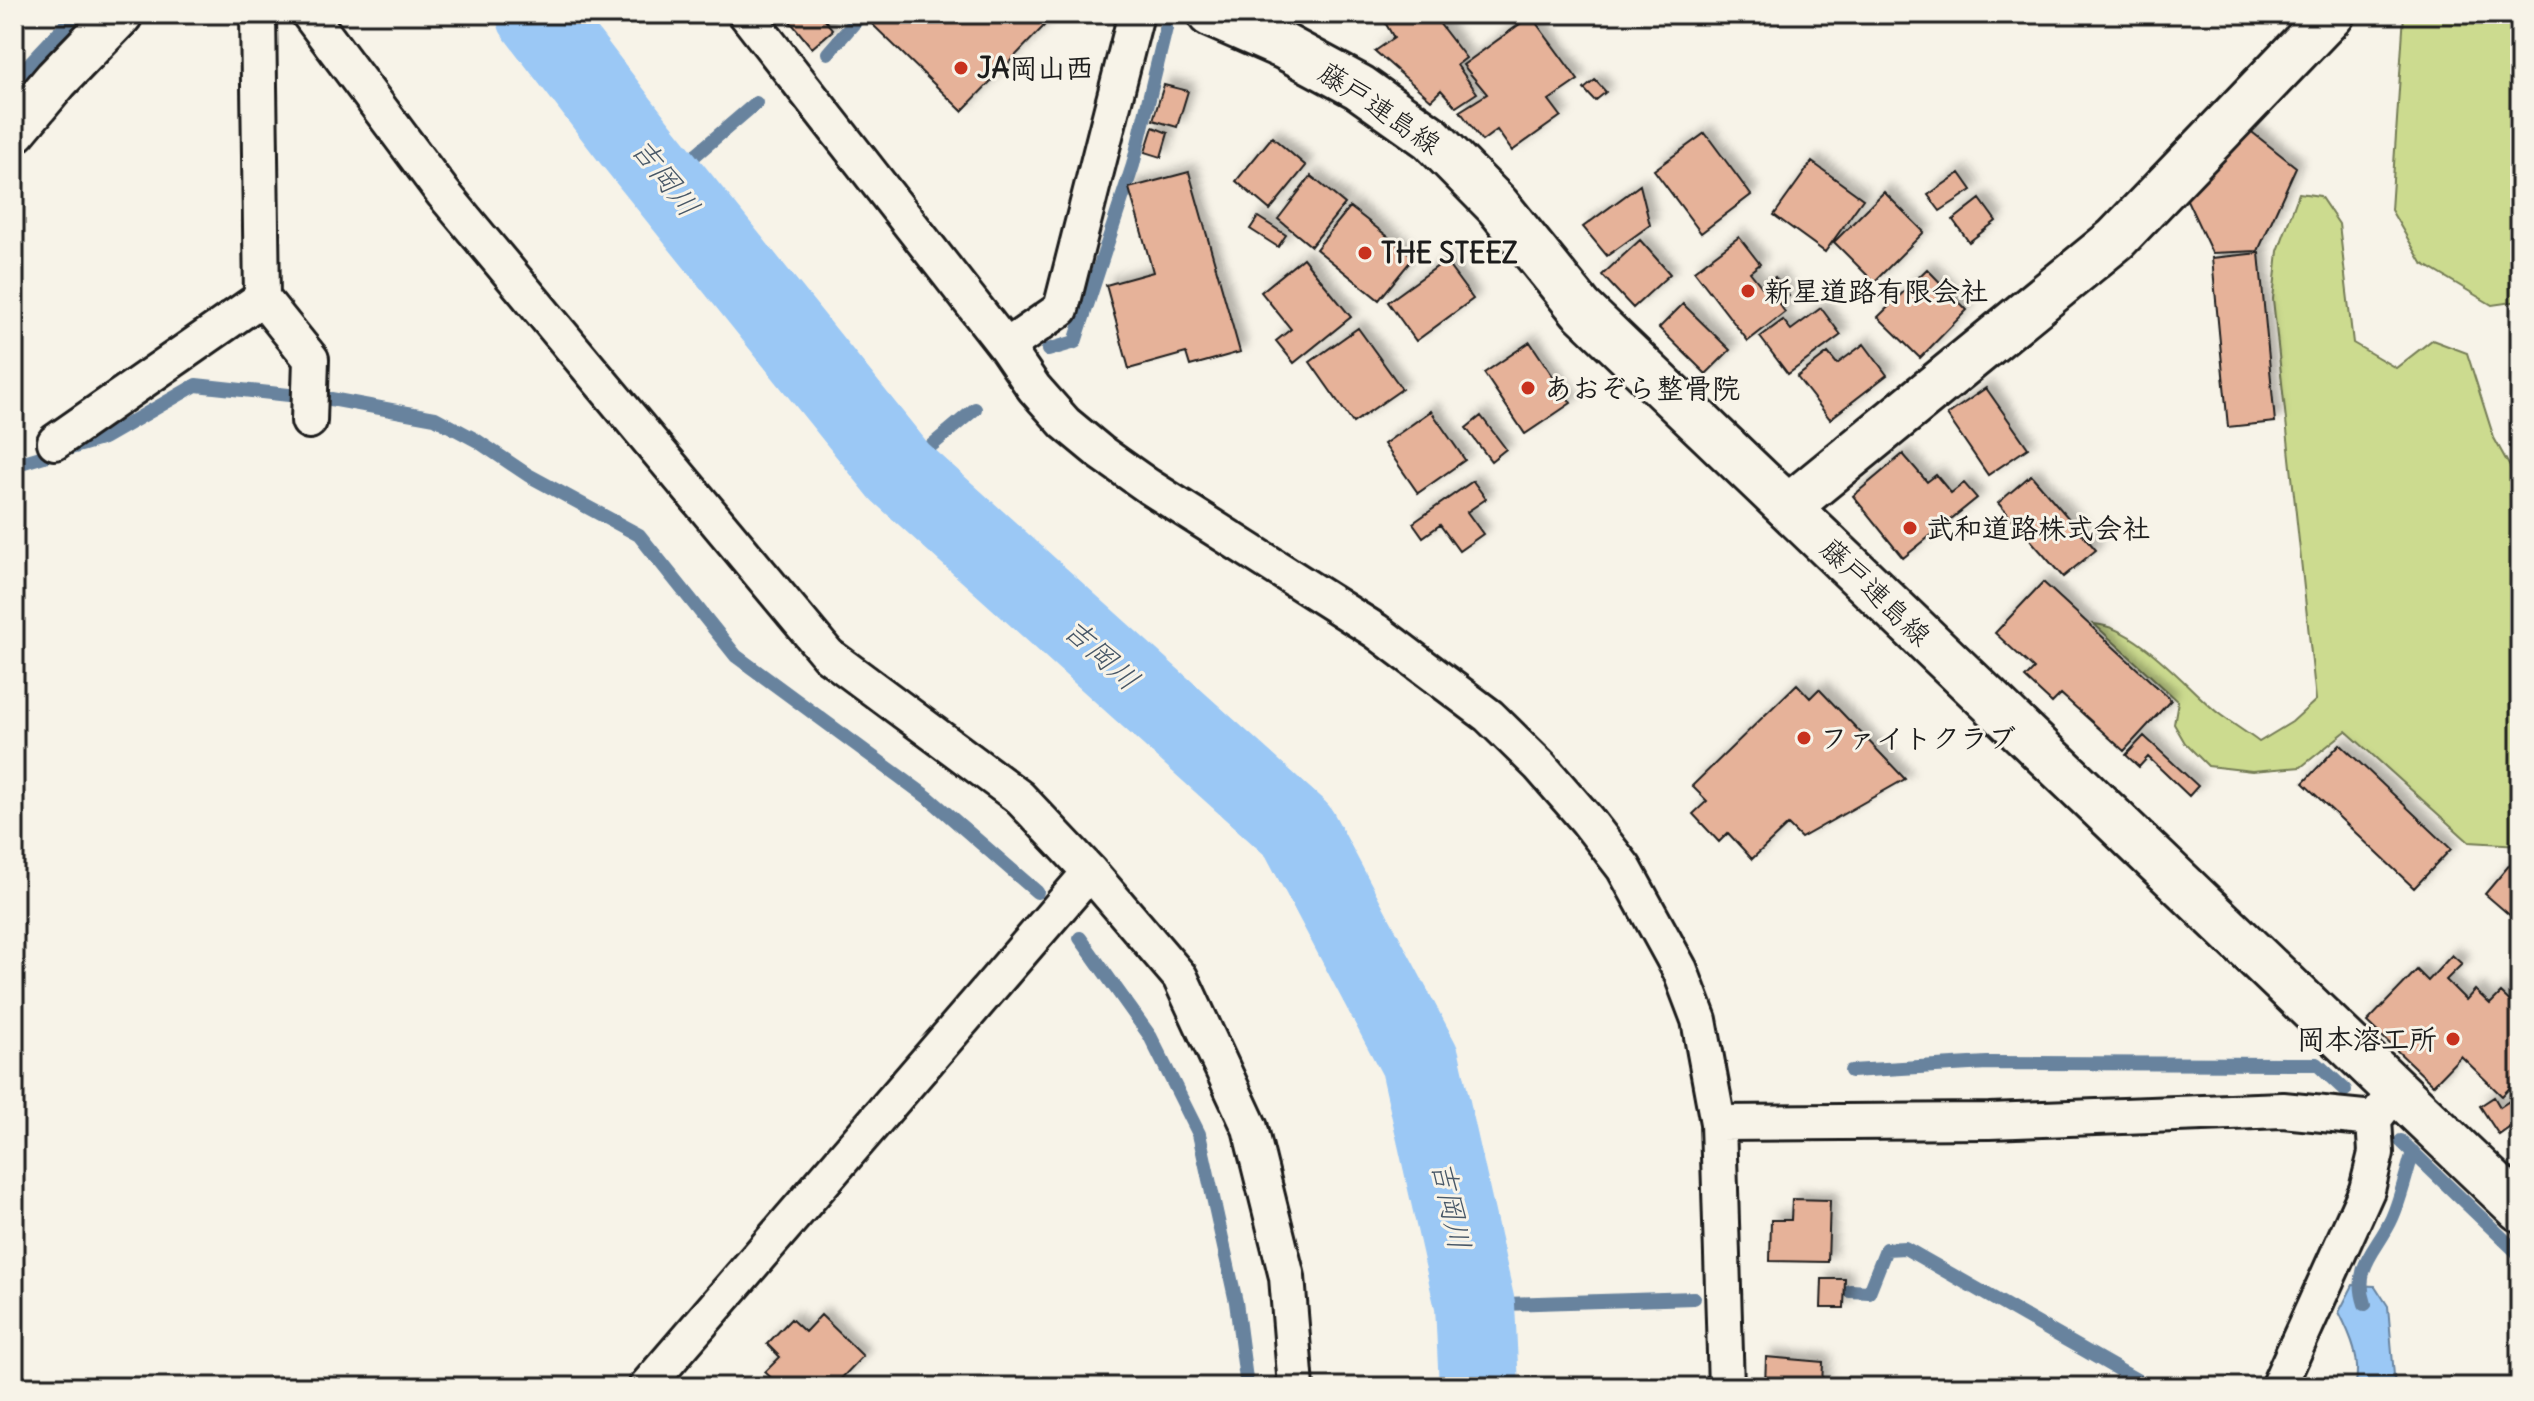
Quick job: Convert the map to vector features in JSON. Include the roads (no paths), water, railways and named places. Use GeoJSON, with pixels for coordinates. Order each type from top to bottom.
{"type":"FeatureCollection","features":[{"type":"Feature","properties":{"kind":"main road"},"geometry":{"type":"LineString","coordinates":[[14,130],[56,80],[120,14]]}},
{"type":"Feature","properties":{"kind":"main road","name":"藤戸連島線"},"geometry":{"type":"LineString","coordinates":[[1210,14],[1283,46],[1359,87],[1431,138],[1497,205],[1581,309],[1788,507],[2385,1105],[2520,1209]]}},
{"type":"Feature","properties":{"kind":"main road"},"geometry":{"type":"LineString","coordinates":[[1788,507],[2116,239],[2332,14]]}},
{"type":"Feature","properties":{"kind":"street"},"geometry":{"type":"LineString","coordinates":[[258,14],[262,298],[311,359],[309,421]]}},
{"type":"Feature","properties":{"kind":"street"},"geometry":{"type":"LineString","coordinates":[[309,14],[443,193],[828,655],[1019,797],[1090,872],[1180,977],[1250,1128],[1287,1277],[1296,1387]]}},
{"type":"Feature","properties":{"kind":"street"},"geometry":{"type":"LineString","coordinates":[[746,14],[1006,347],[1034,388],[1065,423],[1148,486],[1376,631],[1489,716],[1540,766],[1624,868],[1680,970],[1699,1020],[1718,1123],[1726,1387]]}},
{"type":"Feature","properties":{"kind":"street"},"geometry":{"type":"LineString","coordinates":[[1006,347],[1061,309],[1136,14]]}},
{"type":"Feature","properties":{"kind":"street"},"geometry":{"type":"LineString","coordinates":[[55,442],[262,298]]}},
{"type":"Feature","properties":{"kind":"street"},"geometry":{"type":"LineString","coordinates":[[646,1387],[1090,872]]}},
{"type":"Feature","properties":{"kind":"street"},"geometry":{"type":"LineString","coordinates":[[1718,1123],[1989,1121],[2385,1105],[2367,1190],[2278,1387]]}},
{"type":"Feature","properties":{"kind":"water"},"geometry":{"type":"Polygon","coordinates":[[[2353,1285],[2375,1286],[2388,1306],[2395,1387],[2355,1387],[2356,1358],[2339,1312],[2353,1285]]]}},
{"type":"Feature","properties":{"kind":"waterway"},"geometry":{"type":"LineString","coordinates":[[14,80],[76,14]]}},
{"type":"Feature","properties":{"kind":"waterway","name":"吉岡川"},"geometry":{"type":"LineString","coordinates":[[536,14],[635,143],[900,472],[1298,831],[1420,1061],[1475,1305],[1479,1387]]}},
{"type":"Feature","properties":{"kind":"waterway"},"geometry":{"type":"LineString","coordinates":[[828,53],[862,14]]}},
{"type":"Feature","properties":{"kind":"waterway"},"geometry":{"type":"LineString","coordinates":[[1048,350],[1075,342],[1133,165],[1166,28]]}},
{"type":"Feature","properties":{"kind":"waterway"},"geometry":{"type":"LineString","coordinates":[[665,181],[756,103]]}},
{"type":"Feature","properties":{"kind":"waterway"},"geometry":{"type":"LineString","coordinates":[[14,465],[104,438],[196,385],[289,395]]}},
{"type":"Feature","properties":{"kind":"waterway"},"geometry":{"type":"LineString","coordinates":[[331,399],[435,418],[476,440],[528,475],[639,535],[736,656],[930,799],[1037,892]]}},
{"type":"Feature","properties":{"kind":"waterway"},"geometry":{"type":"LineString","coordinates":[[900,472],[975,409]]}},
{"type":"Feature","properties":{"kind":"waterway"},"geometry":{"type":"LineString","coordinates":[[1080,938],[1150,1036],[1199,1134],[1236,1302],[1247,1387]]}},
{"type":"Feature","properties":{"kind":"waterway"},"geometry":{"type":"LineString","coordinates":[[1851,1071],[1987,1063],[2317,1064],[2345,1090]]}},
{"type":"Feature","properties":{"kind":"waterway"},"geometry":{"type":"LineString","coordinates":[[2401,1141],[2520,1255]]}},
{"type":"Feature","properties":{"kind":"waterway"},"geometry":{"type":"LineString","coordinates":[[2365,1304],[2362,1290],[2364,1268],[2392,1218],[2413,1152]]}},
{"type":"Feature","properties":{"kind":"waterway"},"geometry":{"type":"LineString","coordinates":[[1850,1291],[1869,1292],[1886,1249],[1905,1248],[2149,1387]]}},
{"type":"Feature","properties":{"kind":"waterway"},"geometry":{"type":"LineString","coordinates":[[1475,1305],[1694,1298]]}},
{"type":"Feature","properties":{"kind":"place","name":"JA岡山西"},"geometry":{"type":"Point","coordinates":[961,68]}},
{"type":"Feature","properties":{"kind":"place","name":"THE STEEZ"},"geometry":{"type":"Point","coordinates":[1365,253]}},
{"type":"Feature","properties":{"kind":"place","name":"新星道路有限会社"},"geometry":{"type":"Point","coordinates":[1748,291]}},
{"type":"Feature","properties":{"kind":"place","name":"あおぞら整骨院"},"geometry":{"type":"Point","coordinates":[1528,388]}},
{"type":"Feature","properties":{"kind":"place","name":"武和道路株式会社"},"geometry":{"type":"Point","coordinates":[1910,528]}},
{"type":"Feature","properties":{"kind":"place","name":"ファイトクラブ"},"geometry":{"type":"Point","coordinates":[1804,738]}},
{"type":"Feature","properties":{"kind":"place","name":"岡本溶工所"},"geometry":{"type":"Point","coordinates":[2453,1039]}}]}
